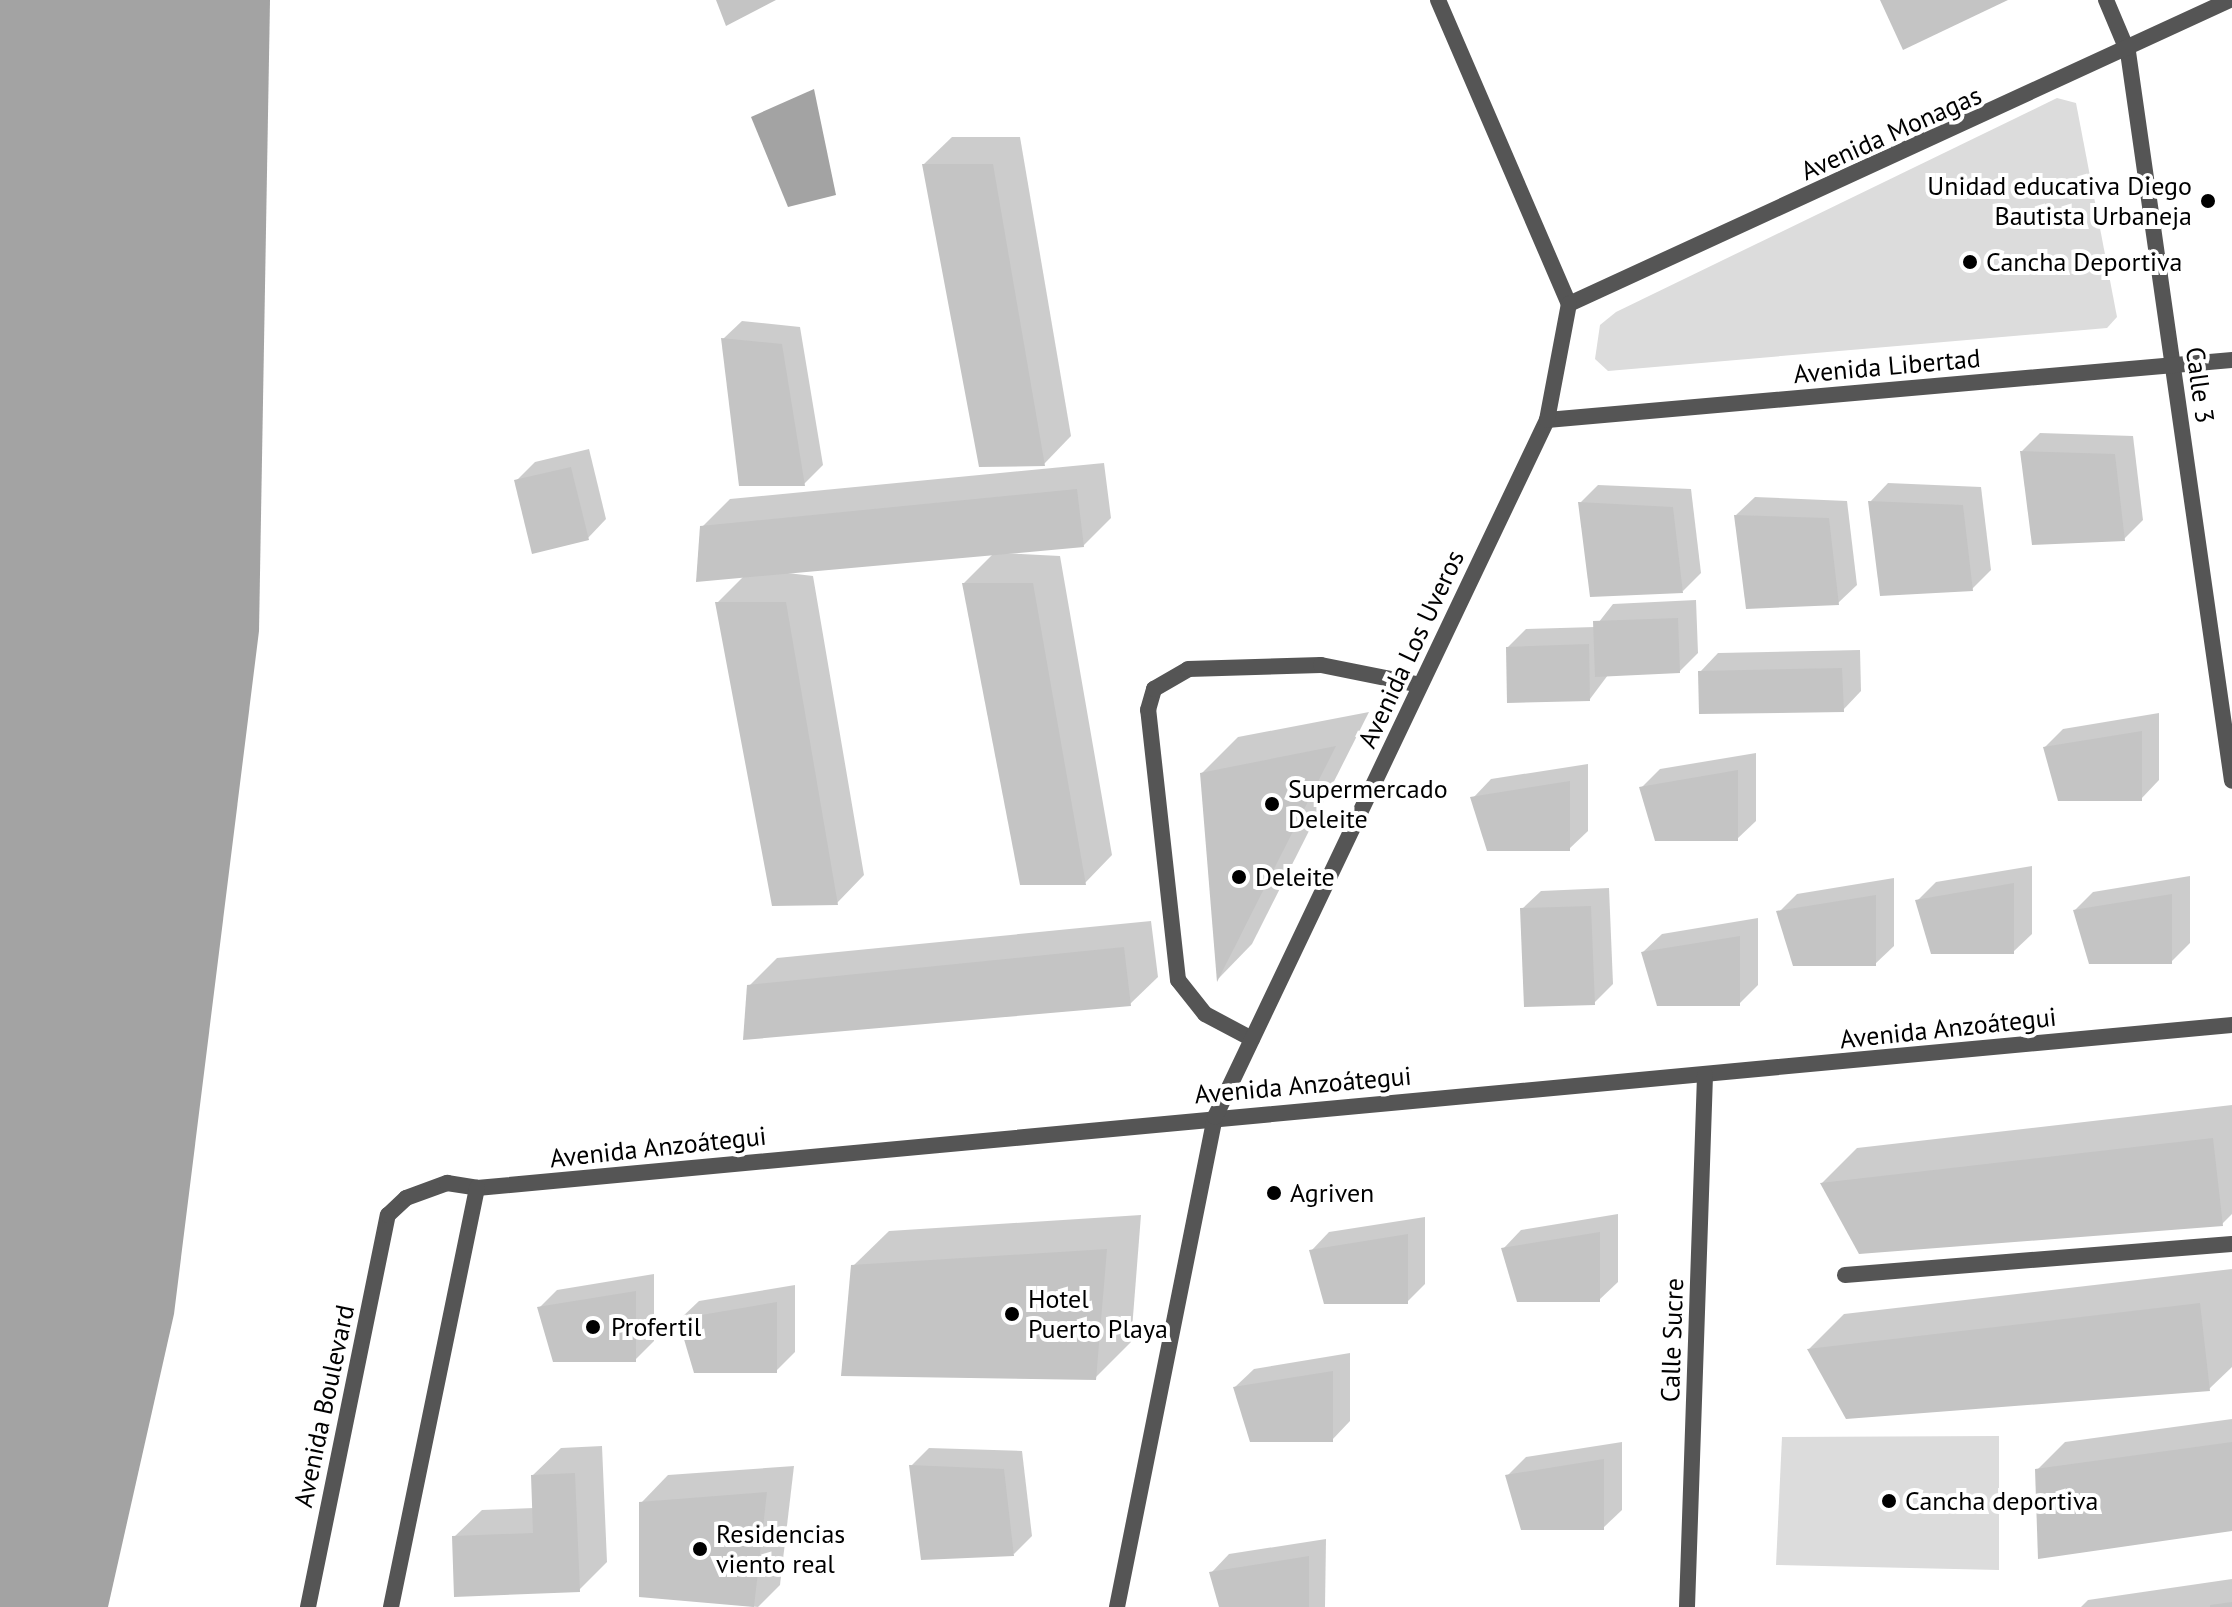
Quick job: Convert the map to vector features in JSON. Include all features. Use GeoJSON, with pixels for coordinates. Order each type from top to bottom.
{"type":"FeatureCollection","features":[{"type":"Feature","properties":{"kind":"street"},"geometry":{"type":"LineString","coordinates":[[1438,0],[1569,304]]}},
{"type":"Feature","properties":{"kind":"street","name":"Calle 3"},"geometry":{"type":"LineString","coordinates":[[2106,0],[2128,52],[2232,781]]}},
{"type":"Feature","properties":{"kind":"street","name":"Avenida Monagas"},"geometry":{"type":"LineString","coordinates":[[1569,304],[2128,52],[2230,0]]}},
{"type":"Feature","properties":{"kind":"street","name":"Avenida Los Uveros"},"geometry":{"type":"LineString","coordinates":[[1117,1607],[1215,1117],[1547,420],[1569,304]]}},
{"type":"Feature","properties":{"kind":"street","name":"Avenida Libertad"},"geometry":{"type":"LineString","coordinates":[[1547,420],[2232,360]]}},
{"type":"Feature","properties":{"kind":"street"},"geometry":{"type":"LineString","coordinates":[[1252,1039],[1205,1014],[1178,980],[1148,710],[1154,689],[1188,669],[1321,665],[1420,685]]}},
{"type":"Feature","properties":{"kind":"street","name":"Avenida Anzoátegui"},"geometry":{"type":"LineString","coordinates":[[388,1215],[406,1198],[447,1183],[477,1188],[1215,1117],[2232,1025]]}},
{"type":"Feature","properties":{"kind":"street","name":"Calle Sucre"},"geometry":{"type":"LineString","coordinates":[[1687,1607],[1705,1075]]}},
{"type":"Feature","properties":{"kind":"street"},"geometry":{"type":"LineString","coordinates":[[391,1607],[477,1188]]}},
{"type":"Feature","properties":{"kind":"street","name":"Avenida Boulevard"},"geometry":{"type":"LineString","coordinates":[[308,1607],[388,1215]]}},
{"type":"Feature","properties":{"kind":"street"},"geometry":{"type":"LineString","coordinates":[[1845,1275],[2232,1244]]}},
{"type":"Feature","properties":{"kind":"shaded area"},"geometry":{"type":"Polygon","coordinates":[[[0,0],[270,0],[259,631],[174,1314],[108,1607],[0,1607],[0,0]]]}},
{"type":"Feature","properties":{"kind":"shaded area"},"geometry":{"type":"Polygon","coordinates":[[[814,89],[836,195],[788,207],[751,117],[814,89]]]}},
{"type":"Feature","properties":{"kind":"shaded area"},"geometry":{"type":"Polygon","coordinates":[[[2057,98],[2076,103],[2117,317],[2107,328],[1608,371],[1595,359],[1600,325],[1616,312],[2057,98]]]}},
{"type":"Feature","properties":{"kind":"shaded area","name":"Cancha deportiva"},"geometry":{"type":"Polygon","coordinates":[[[1999,1436],[1999,1570],[1776,1565],[1782,1437],[1999,1436]]]}},
{"type":"Feature","properties":{"kind":"building"},"geometry":{"type":"Polygon","coordinates":[[[716,0],[776,0],[726,26],[716,0]]]}},
{"type":"Feature","properties":{"kind":"building"},"geometry":{"type":"Polygon","coordinates":[[[1880,0],[2008,0],[1903,50],[1880,0]]]}},
{"type":"Feature","properties":{"kind":"building"},"geometry":{"type":"Polygon","coordinates":[[[922,164],[993,164],[1045,466],[979,467],[922,164]]]}},
{"type":"Feature","properties":{"kind":"building"},"geometry":{"type":"Polygon","coordinates":[[[721,338],[782,344],[805,486],[739,486],[721,338]]]}},
{"type":"Feature","properties":{"kind":"building"},"geometry":{"type":"Polygon","coordinates":[[[2020,451],[2115,454],[2125,541],[2032,545],[2020,451]]]}},
{"type":"Feature","properties":{"kind":"building"},"geometry":{"type":"Polygon","coordinates":[[[571,467],[589,540],[532,554],[514,480],[571,467]]]}},
{"type":"Feature","properties":{"kind":"building"},"geometry":{"type":"Polygon","coordinates":[[[1077,489],[1084,547],[696,582],[700,526],[1077,489]]]}},
{"type":"Feature","properties":{"kind":"building"},"geometry":{"type":"Polygon","coordinates":[[[1868,501],[1963,505],[1973,591],[1880,596],[1868,501]]]}},
{"type":"Feature","properties":{"kind":"building"},"geometry":{"type":"Polygon","coordinates":[[[1578,502],[1673,507],[1683,593],[1590,597],[1578,502]]]}},
{"type":"Feature","properties":{"kind":"building"},"geometry":{"type":"Polygon","coordinates":[[[1734,515],[1829,518],[1839,605],[1746,609],[1734,515]]]}},
{"type":"Feature","properties":{"kind":"building"},"geometry":{"type":"Polygon","coordinates":[[[962,583],[1033,583],[1086,885],[1020,885],[962,583]]]}},
{"type":"Feature","properties":{"kind":"building"},"geometry":{"type":"Polygon","coordinates":[[[715,602],[786,602],[838,905],[772,906],[715,602]]]}},
{"type":"Feature","properties":{"kind":"building"},"geometry":{"type":"Polygon","coordinates":[[[1678,618],[1680,673],[1595,677],[1593,621],[1678,618]]]}},
{"type":"Feature","properties":{"kind":"building"},"geometry":{"type":"Polygon","coordinates":[[[1589,644],[1590,701],[1507,703],[1506,647],[1589,644]]]}},
{"type":"Feature","properties":{"kind":"building"},"geometry":{"type":"Polygon","coordinates":[[[1842,668],[1844,712],[1699,714],[1698,671],[1842,668]]]}},
{"type":"Feature","properties":{"kind":"building"},"geometry":{"type":"Polygon","coordinates":[[[2142,731],[2142,801],[2058,801],[2043,747],[2142,731]]]}},
{"type":"Feature","properties":{"kind":"building","name":"Deleite"},"geometry":{"type":"Polygon","coordinates":[[[1336,746],[1217,982],[1200,773],[1336,746]]]}},
{"type":"Feature","properties":{"kind":"building"},"geometry":{"type":"Polygon","coordinates":[[[1738,770],[1738,841],[1655,841],[1639,787],[1738,770]]]}},
{"type":"Feature","properties":{"kind":"building"},"geometry":{"type":"Polygon","coordinates":[[[1570,781],[1570,851],[1487,851],[1470,797],[1570,781]]]}},
{"type":"Feature","properties":{"kind":"building"},"geometry":{"type":"Polygon","coordinates":[[[2014,883],[2014,954],[1931,954],[1915,900],[2014,883]]]}},
{"type":"Feature","properties":{"kind":"building"},"geometry":{"type":"Polygon","coordinates":[[[2172,894],[2172,964],[2089,964],[2073,910],[2172,894]]]}},
{"type":"Feature","properties":{"kind":"building"},"geometry":{"type":"Polygon","coordinates":[[[1876,895],[1876,966],[1793,966],[1776,911],[1876,895]]]}},
{"type":"Feature","properties":{"kind":"building"},"geometry":{"type":"Polygon","coordinates":[[[1591,906],[1595,1005],[1524,1007],[1520,908],[1591,906]]]}},
{"type":"Feature","properties":{"kind":"building"},"geometry":{"type":"Polygon","coordinates":[[[1740,936],[1740,1006],[1657,1006],[1641,952],[1740,936]]]}},
{"type":"Feature","properties":{"kind":"building"},"geometry":{"type":"Polygon","coordinates":[[[1124,947],[1131,1006],[743,1040],[747,985],[1124,947]]]}},
{"type":"Feature","properties":{"kind":"building"},"geometry":{"type":"Polygon","coordinates":[[[2213,1138],[2223,1226],[1859,1254],[1820,1183],[2213,1138]]]}},
{"type":"Feature","properties":{"kind":"building"},"geometry":{"type":"Polygon","coordinates":[[[1600,1232],[1600,1302],[1517,1302],[1501,1248],[1600,1232]]]}},
{"type":"Feature","properties":{"kind":"building"},"geometry":{"type":"Polygon","coordinates":[[[1408,1234],[1408,1304],[1324,1304],[1309,1250],[1408,1234]]]}},
{"type":"Feature","properties":{"kind":"building"},"geometry":{"type":"Polygon","coordinates":[[[1107,1249],[1096,1380],[841,1376],[851,1265],[1107,1249]]]}},
{"type":"Feature","properties":{"kind":"building"},"geometry":{"type":"Polygon","coordinates":[[[636,1291],[636,1362],[553,1362],[537,1307],[636,1291]]]}},
{"type":"Feature","properties":{"kind":"building"},"geometry":{"type":"Polygon","coordinates":[[[777,1302],[777,1373],[694,1373],[678,1319],[777,1302]]]}},
{"type":"Feature","properties":{"kind":"building"},"geometry":{"type":"Polygon","coordinates":[[[2200,1303],[2210,1391],[1846,1419],[1807,1349],[2200,1303]]]}},
{"type":"Feature","properties":{"kind":"building"},"geometry":{"type":"Polygon","coordinates":[[[1333,1371],[1333,1442],[1250,1442],[1233,1387],[1333,1371]]]}},
{"type":"Feature","properties":{"kind":"building"},"geometry":{"type":"Polygon","coordinates":[[[2232,1442],[2232,1531],[2038,1559],[2035,1469],[2232,1442]]]}},
{"type":"Feature","properties":{"kind":"building"},"geometry":{"type":"Polygon","coordinates":[[[1604,1459],[1604,1530],[1521,1530],[1505,1475],[1604,1459]]]}},
{"type":"Feature","properties":{"kind":"building"},"geometry":{"type":"Polygon","coordinates":[[[909,1465],[1004,1469],[1014,1556],[921,1560],[909,1465]]]}},
{"type":"Feature","properties":{"kind":"building"},"geometry":{"type":"Polygon","coordinates":[[[575,1473],[580,1592],[454,1597],[452,1536],[533,1533],[531,1475],[575,1473]]]}},
{"type":"Feature","properties":{"kind":"building","name":"Residencias viento real"},"geometry":{"type":"Polygon","coordinates":[[[767,1492],[754,1607],[639,1597],[639,1502],[767,1492]]]}},
{"type":"Feature","properties":{"kind":"building"},"geometry":{"type":"Polygon","coordinates":[[[1309,1556],[1309,1607],[1219,1607],[1209,1572],[1309,1556]]]}},
{"type":"Feature","properties":{"kind":"building"},"geometry":{"type":"Polygon","coordinates":[[[2232,1602],[2232,1607],[2210,1607],[2210,1605],[2232,1602]]]}},
{"type":"Feature","properties":{"kind":"place","name":"Unidad educativa Diego Bautista Urbaneja"},"geometry":{"type":"Point","coordinates":[2208,201]}},
{"type":"Feature","properties":{"kind":"place","name":"Cancha Deportiva"},"geometry":{"type":"Point","coordinates":[1970,262]}},
{"type":"Feature","properties":{"kind":"place","name":"Supermercado Deleite"},"geometry":{"type":"Point","coordinates":[1272,804]}},
{"type":"Feature","properties":{"kind":"place","name":"Deleite"},"geometry":{"type":"Point","coordinates":[1239,877]}},
{"type":"Feature","properties":{"kind":"place","name":"Agriven"},"geometry":{"type":"Point","coordinates":[1274,1193]}},
{"type":"Feature","properties":{"kind":"place","name":"Hotel Puerto Playa"},"geometry":{"type":"Point","coordinates":[1012,1314]}},
{"type":"Feature","properties":{"kind":"place","name":"Profertil"},"geometry":{"type":"Point","coordinates":[593,1327]}},
{"type":"Feature","properties":{"kind":"place","name":"Cancha deportiva"},"geometry":{"type":"Point","coordinates":[1889,1501]}},
{"type":"Feature","properties":{"kind":"place","name":"Residencias viento real"},"geometry":{"type":"Point","coordinates":[700,1549]}}]}
